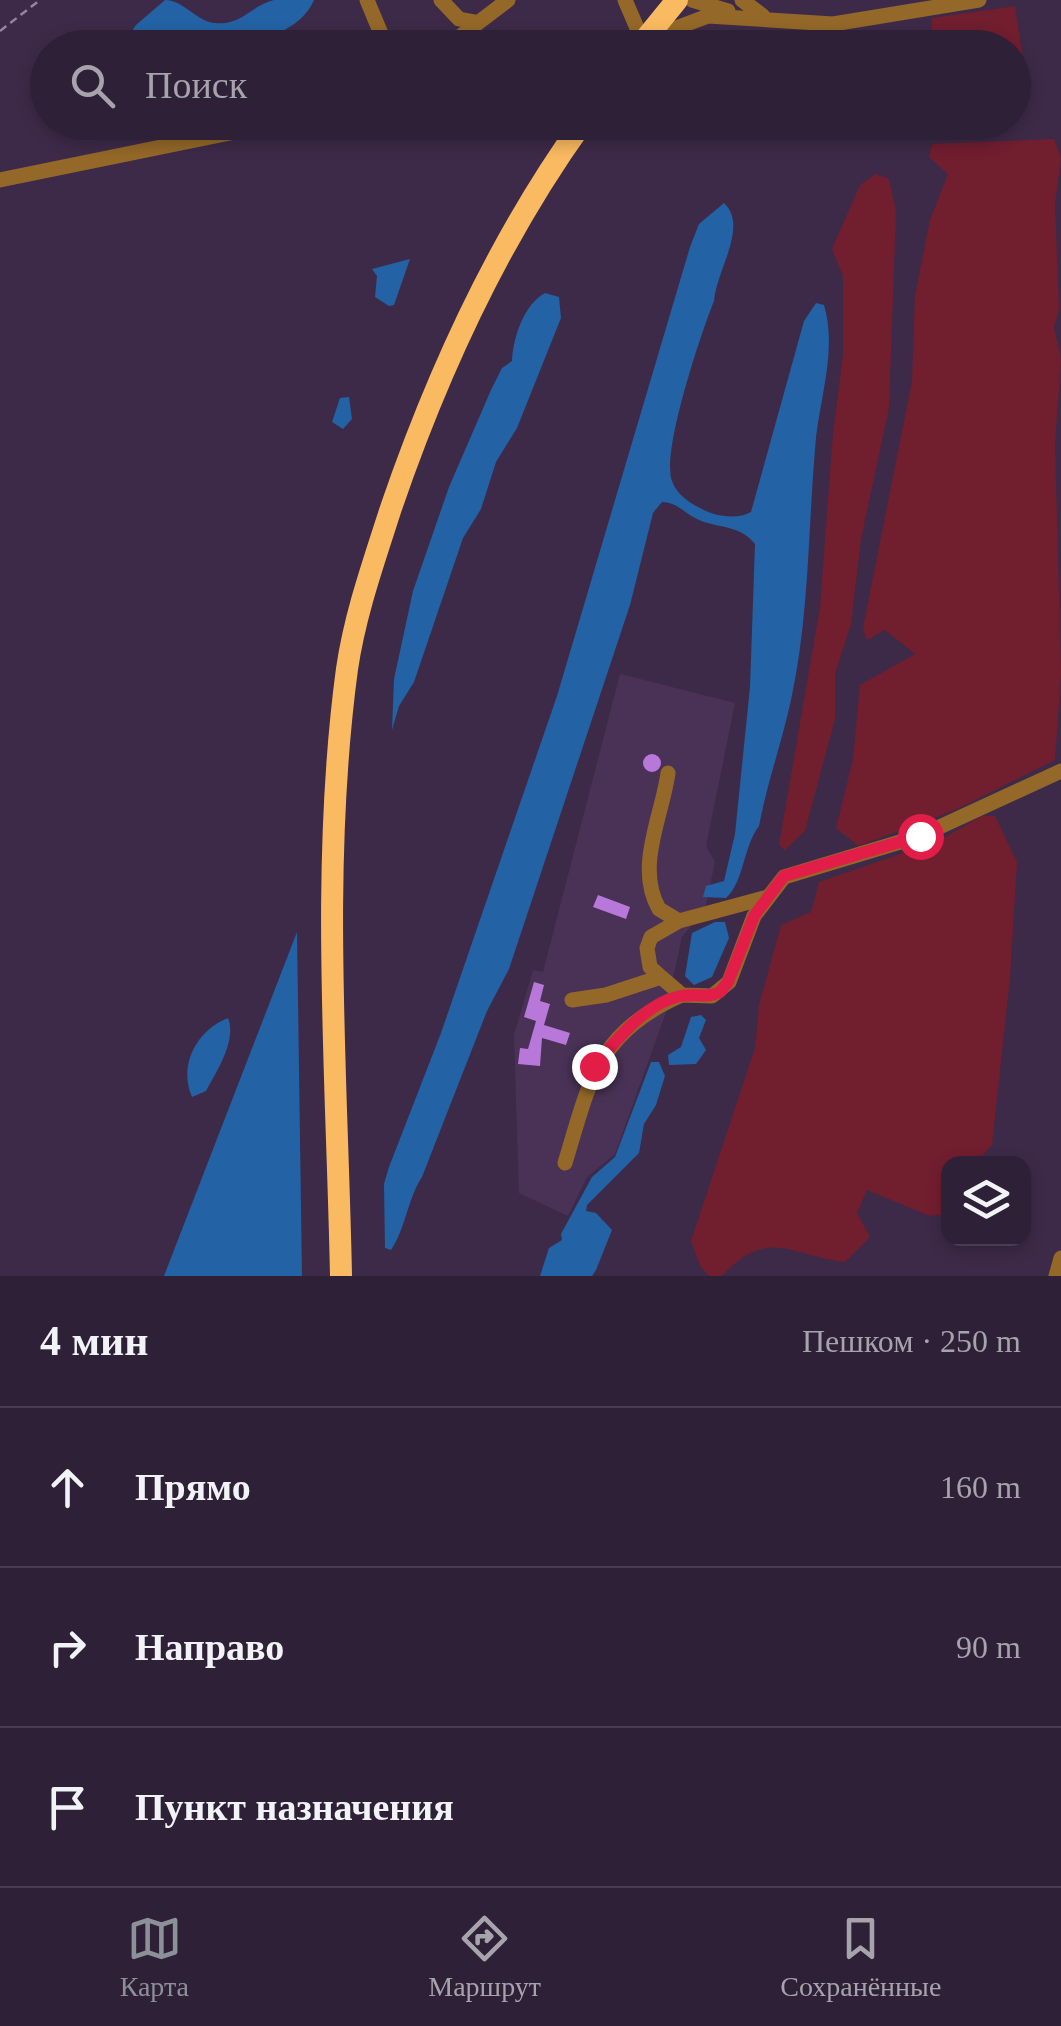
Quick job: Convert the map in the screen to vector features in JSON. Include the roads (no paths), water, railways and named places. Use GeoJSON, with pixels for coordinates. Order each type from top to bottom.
{"type":"FeatureCollection","features":[{"type":"Feature","properties":{"kind":"highway"},"geometry":{"type":"LineString","coordinates":[[653,30],[677,0]]}},
{"type":"Feature","properties":{"kind":"highway"},"geometry":{"type":"LineString","coordinates":[[341,1276],[335,817],[354,636],[402,476],[461,329],[510,236],[571,140]]}},
{"type":"Feature","properties":{"kind":"street"},"geometry":{"type":"LineString","coordinates":[[366,0],[378,30]]}},
{"type":"Feature","properties":{"kind":"street"},"geometry":{"type":"LineString","coordinates":[[440,0],[460,18],[475,22]]}},
{"type":"Feature","properties":{"kind":"street"},"geometry":{"type":"LineString","coordinates":[[465,30],[508,0]]}},
{"type":"Feature","properties":{"kind":"street"},"geometry":{"type":"LineString","coordinates":[[625,0],[637,30]]}},
{"type":"Feature","properties":{"kind":"street"},"geometry":{"type":"LineString","coordinates":[[692,0],[780,23],[854,22],[979,0]]}},
{"type":"Feature","properties":{"kind":"street"},"geometry":{"type":"LineString","coordinates":[[742,0],[756,14],[780,23]]}},
{"type":"Feature","properties":{"kind":"street"},"geometry":{"type":"LineString","coordinates":[[665,30],[698,18],[751,18]]}},
{"type":"Feature","properties":{"kind":"street"},"geometry":{"type":"LineString","coordinates":[[0,180],[195,140]]}},
{"type":"Feature","properties":{"kind":"street"},"geometry":{"type":"LineString","coordinates":[[565,1163],[594,1066],[652,1008],[682,995],[712,996],[728,982],[764,898],[784,876],[800,868],[879,851],[920,836],[1061,771]]}},
{"type":"Feature","properties":{"kind":"street"},"geometry":{"type":"LineString","coordinates":[[668,773],[654,830],[651,885],[659,910],[679,921]]}},
{"type":"Feature","properties":{"kind":"street"},"geometry":{"type":"LineString","coordinates":[[682,995],[650,967],[647,948],[652,937],[679,921],[764,898]]}},
{"type":"Feature","properties":{"kind":"street"},"geometry":{"type":"LineString","coordinates":[[572,1000],[606,995],[660,977]]}},
{"type":"Feature","properties":{"kind":"street"},"geometry":{"type":"LineString","coordinates":[[1056,1276],[1061,1258]]}},
{"type":"Feature","properties":{"kind":"water"},"geometry":{"type":"Polygon","coordinates":[[[165,0],[178,3],[201,19],[224,23],[274,0],[314,0],[301,19],[284,30],[133,30],[165,0]]]}},
{"type":"Feature","properties":{"kind":"water"},"geometry":{"type":"Polygon","coordinates":[[[724,203],[731,213],[732,236],[684,392],[672,446],[672,481],[682,496],[717,515],[751,512],[804,321],[816,303],[824,305],[828,323],[797,669],[759,826],[732,891],[726,898],[703,897],[706,886],[724,881],[735,834],[750,687],[755,544],[742,533],[692,517],[662,502],[653,513],[630,605],[509,969],[487,1011],[391,1250],[385,1248],[384,1184],[389,1167],[441,1033],[557,696],[690,247],[699,224],[724,203]]]}},
{"type":"Feature","properties":{"kind":"water"},"geometry":{"type":"Polygon","coordinates":[[[410,259],[394,305],[375,297],[377,276],[372,269],[410,259]]]}},
{"type":"Feature","properties":{"kind":"water"},"geometry":{"type":"Polygon","coordinates":[[[545,293],[559,297],[561,318],[517,428],[496,462],[481,509],[463,538],[414,682],[399,706],[392,730],[394,679],[413,591],[449,487],[502,368],[512,361],[521,322],[531,305],[545,293]]]}},
{"type":"Feature","properties":{"kind":"water"},"geometry":{"type":"Polygon","coordinates":[[[349,397],[352,419],[343,429],[332,422],[340,398],[349,397]]]}},
{"type":"Feature","properties":{"kind":"water"},"geometry":{"type":"Polygon","coordinates":[[[715,922],[725,922],[729,938],[712,977],[694,985],[685,976],[692,933],[715,922]]]}},
{"type":"Feature","properties":{"kind":"water"},"geometry":{"type":"Polygon","coordinates":[[[297,932],[302,1276],[164,1276],[297,932]]]}},
{"type":"Feature","properties":{"kind":"water"},"geometry":{"type":"Polygon","coordinates":[[[701,1015],[706,1020],[699,1038],[706,1050],[696,1064],[669,1065],[668,1055],[681,1047],[691,1017],[701,1015]]]}},
{"type":"Feature","properties":{"kind":"water"},"geometry":{"type":"Polygon","coordinates":[[[228,1018],[230,1036],[220,1065],[206,1091],[192,1097],[187,1073],[193,1050],[207,1031],[228,1018]]]}},
{"type":"Feature","properties":{"kind":"water"},"geometry":{"type":"Polygon","coordinates":[[[651,1062],[659,1062],[665,1076],[656,1105],[644,1124],[639,1153],[587,1205],[586,1211],[596,1213],[612,1230],[596,1270],[592,1276],[540,1276],[549,1248],[562,1240],[561,1234],[592,1177],[615,1157],[651,1062]]]}}]}
